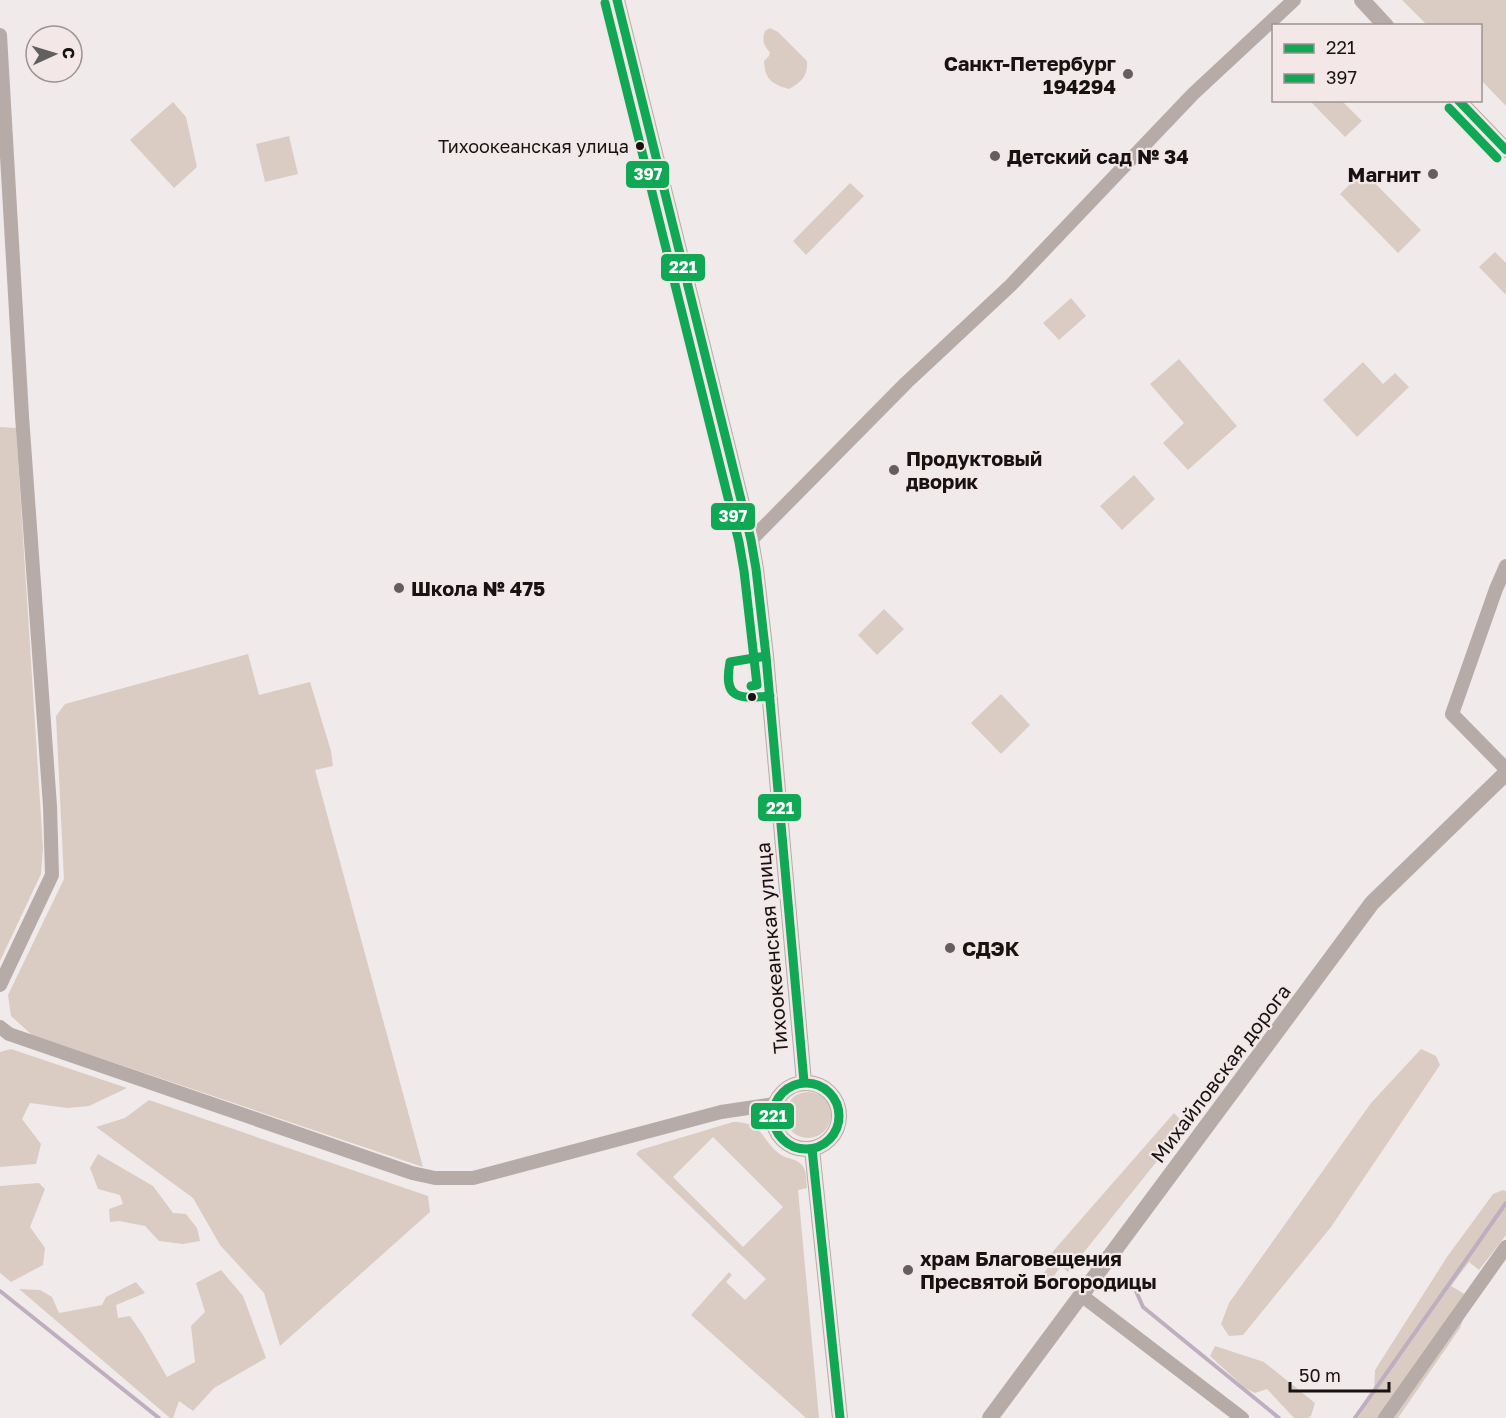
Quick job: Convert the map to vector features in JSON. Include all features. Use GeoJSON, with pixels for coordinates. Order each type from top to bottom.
{"type":"FeatureCollection","features":[{"type":"Feature","properties":{"kind":"street","name":"Тихоокеанская улица"},"geometry":{"type":"LineString","coordinates":[[617,0],[751,540],[766,656],[804,1082]]}},
{"type":"Feature","properties":{"kind":"street"},"geometry":{"type":"LineString","coordinates":[[751,540],[906,383],[1011,285],[1192,94],[1294,0]]}},
{"type":"Feature","properties":{"kind":"street"},"geometry":{"type":"LineString","coordinates":[[1362,0],[1384,24]]}},
{"type":"Feature","properties":{"kind":"street"},"geometry":{"type":"LineString","coordinates":[[0,35],[22,416],[50,806],[52,875],[0,985]]}},
{"type":"Feature","properties":{"kind":"street"},"geometry":{"type":"LineString","coordinates":[[1460,102],[1506,150]]}},
{"type":"Feature","properties":{"kind":"street"},"geometry":{"type":"LineString","coordinates":[[1506,566],[1452,714],[1506,771]]}},
{"type":"Feature","properties":{"kind":"street","name":"Михайловская дорога"},"geometry":{"type":"LineString","coordinates":[[990,1418],[1372,903],[1506,771]]}},
{"type":"Feature","properties":{"kind":"street"},"geometry":{"type":"LineString","coordinates":[[0,1027],[20,1038],[412,1173],[435,1178],[473,1178],[721,1112],[775,1104]]}},
{"type":"Feature","properties":{"kind":"street"},"geometry":{"type":"LineString","coordinates":[[804,1082],[818,1084],[829,1091],[837,1102],[840,1115],[838,1127],[832,1138],[822,1146],[812,1149],[798,1149],[786,1143],[777,1134],[773,1119],[775,1104],[780,1095],[795,1084],[804,1082]]}},
{"type":"Feature","properties":{"kind":"street"},"geometry":{"type":"LineString","coordinates":[[812,1149],[840,1418]]}},
{"type":"Feature","properties":{"kind":"street"},"geometry":{"type":"LineString","coordinates":[[1384,1418],[1506,1247]]}},
{"type":"Feature","properties":{"kind":"street"},"geometry":{"type":"LineString","coordinates":[[1081,1295],[1242,1418]]}},
{"type":"Feature","properties":{"kind":"shaded area"},"geometry":{"type":"Polygon","coordinates":[[[1402,0],[1506,0],[1506,106],[1482,81],[1482,24],[1426,24],[1402,0]]]}},
{"type":"Feature","properties":{"kind":"shaded area"},"geometry":{"type":"Polygon","coordinates":[[[770,28],[778,32],[807,61],[803,78],[789,89],[774,83],[766,73],[764,61],[770,52],[765,45],[764,37],[765,31],[770,28]]]}},
{"type":"Feature","properties":{"kind":"shaded area"},"geometry":{"type":"Polygon","coordinates":[[[173,102],[186,117],[197,167],[174,188],[130,140],[173,102]]]}},
{"type":"Feature","properties":{"kind":"shaded area"},"geometry":{"type":"Polygon","coordinates":[[[1311,102],[1343,102],[1362,121],[1345,137],[1311,102]]]}},
{"type":"Feature","properties":{"kind":"shaded area"},"geometry":{"type":"Polygon","coordinates":[[[289,136],[298,174],[265,182],[256,144],[289,136]]]}},
{"type":"Feature","properties":{"kind":"shaded area"},"geometry":{"type":"Polygon","coordinates":[[[1363,171],[1421,230],[1398,253],[1340,194],[1363,171]]]}},
{"type":"Feature","properties":{"kind":"shaded area"},"geometry":{"type":"Polygon","coordinates":[[[850,183],[864,196],[806,255],[793,241],[850,183]]]}},
{"type":"Feature","properties":{"kind":"shaded area"},"geometry":{"type":"Polygon","coordinates":[[[1495,252],[1506,263],[1506,295],[1479,267],[1495,252]]]}},
{"type":"Feature","properties":{"kind":"shaded area"},"geometry":{"type":"Polygon","coordinates":[[[1071,298],[1086,316],[1059,340],[1043,323],[1071,298]]]}},
{"type":"Feature","properties":{"kind":"shaded area"},"geometry":{"type":"Polygon","coordinates":[[[1179,359],[1237,426],[1188,470],[1163,443],[1184,423],[1150,384],[1179,359]]]}},
{"type":"Feature","properties":{"kind":"shaded area"},"geometry":{"type":"Polygon","coordinates":[[[1363,362],[1383,384],[1395,373],[1409,387],[1357,437],[1323,400],[1363,362]]]}},
{"type":"Feature","properties":{"kind":"shaded area"},"geometry":{"type":"Polygon","coordinates":[[[0,427],[16,428],[43,848],[41,874],[0,961],[0,427]]]}},
{"type":"Feature","properties":{"kind":"shaded area"},"geometry":{"type":"Polygon","coordinates":[[[1134,475],[1155,499],[1122,530],[1100,506],[1134,475]]]}},
{"type":"Feature","properties":{"kind":"shaded area"},"geometry":{"type":"Polygon","coordinates":[[[884,609],[904,629],[877,655],[858,635],[884,609]]]}},
{"type":"Feature","properties":{"kind":"shaded area"},"geometry":{"type":"Polygon","coordinates":[[[248,654],[259,695],[310,682],[331,751],[333,766],[315,770],[423,1167],[32,1035],[11,1016],[8,995],[64,879],[56,716],[65,704],[248,654]]]}},
{"type":"Feature","properties":{"kind":"shaded area"},"geometry":{"type":"Polygon","coordinates":[[[1001,694],[1030,725],[1001,754],[971,723],[1001,694]]]}},
{"type":"Feature","properties":{"kind":"shaded area"},"geometry":{"type":"Polygon","coordinates":[[[11,1049],[127,1088],[89,1106],[67,1108],[30,1103],[22,1119],[41,1144],[36,1164],[0,1167],[0,1052],[11,1049]]]}},
{"type":"Feature","properties":{"kind":"shaded area"},"geometry":{"type":"Polygon","coordinates":[[[1421,1049],[1436,1056],[1440,1065],[1331,1227],[1243,1335],[1229,1336],[1221,1324],[1229,1303],[1371,1103],[1421,1049]]]}},
{"type":"Feature","properties":{"kind":"shaded area"},"geometry":{"type":"Polygon","coordinates":[[[808,1092],[824,1099],[831,1115],[824,1131],[808,1138],[792,1131],[785,1115],[792,1099],[808,1092]]]}},
{"type":"Feature","properties":{"kind":"shaded area"},"geometry":{"type":"Polygon","coordinates":[[[149,1100],[428,1196],[430,1212],[280,1346],[264,1293],[220,1245],[193,1198],[96,1127],[125,1118],[149,1100]]]}},
{"type":"Feature","properties":{"kind":"shaded area"},"geometry":{"type":"Polygon","coordinates":[[[1174,1113],[1186,1125],[1068,1272],[1061,1266],[1051,1280],[1043,1274],[1053,1261],[1048,1257],[1174,1113]]]}},
{"type":"Feature","properties":{"kind":"shaded area"},"geometry":{"type":"Polygon","coordinates":[[[733,1122],[743,1123],[757,1128],[781,1155],[798,1161],[804,1167],[807,1188],[798,1190],[819,1418],[806,1418],[691,1315],[729,1272],[732,1275],[726,1282],[745,1300],[766,1279],[636,1154],[640,1150],[733,1122]],[[713,1137],[673,1177],[743,1247],[783,1207],[713,1137]]]}},
{"type":"Feature","properties":{"kind":"shaded area"},"geometry":{"type":"Polygon","coordinates":[[[98,1154],[153,1186],[173,1213],[186,1214],[197,1228],[200,1241],[183,1244],[159,1241],[145,1226],[119,1221],[110,1222],[109,1209],[123,1204],[120,1195],[98,1189],[90,1168],[98,1154]]]}},
{"type":"Feature","properties":{"kind":"shaded area"},"geometry":{"type":"Polygon","coordinates":[[[39,1183],[45,1189],[30,1227],[45,1248],[43,1265],[11,1282],[0,1273],[0,1186],[39,1183]]]}},
{"type":"Feature","properties":{"kind":"shaded area"},"geometry":{"type":"Polygon","coordinates":[[[1506,1191],[1506,1235],[1479,1270],[1469,1262],[1451,1286],[1468,1296],[1469,1303],[1460,1328],[1398,1418],[1358,1418],[1374,1393],[1375,1370],[1447,1257],[1493,1194],[1506,1191]]]}},
{"type":"Feature","properties":{"kind":"shaded area"},"geometry":{"type":"Polygon","coordinates":[[[221,1270],[243,1296],[266,1358],[214,1388],[193,1411],[179,1401],[173,1418],[170,1418],[19,1289],[40,1290],[52,1297],[59,1313],[102,1305],[106,1297],[136,1282],[145,1293],[116,1305],[118,1318],[130,1316],[167,1377],[195,1362],[191,1326],[205,1312],[196,1283],[221,1270]]]}},
{"type":"Feature","properties":{"kind":"shaded area"},"geometry":{"type":"Polygon","coordinates":[[[1215,1346],[1264,1362],[1315,1403],[1311,1416],[1294,1418],[1267,1389],[1255,1393],[1245,1388],[1210,1356],[1215,1346]]]}},
{"type":"Feature","properties":{"kind":"waterway"},"geometry":{"type":"LineString","coordinates":[[1355,1418],[1506,1203]]}},
{"type":"Feature","properties":{"kind":"waterway"},"geometry":{"type":"LineString","coordinates":[[1132,1282],[1143,1307],[1279,1418]]}},
{"type":"Feature","properties":{"kind":"waterway"},"geometry":{"type":"LineString","coordinates":[[0,1291],[159,1418]]}},
{"type":"Feature","properties":{"kind":"transit line","name":"221"},"geometry":{"type":"LineString","coordinates":[[617,0],[751,540],[766,656],[804,1082]]}},
{"type":"Feature","properties":{"kind":"transit line","name":"397"},"geometry":{"type":"LineString","coordinates":[[605,3],[739,542],[757,685],[751,686]]}},
{"type":"Feature","properties":{"kind":"transit line","name":"221"},"geometry":{"type":"LineString","coordinates":[[1460,102],[1506,150]]}},
{"type":"Feature","properties":{"kind":"transit line","name":"397"},"geometry":{"type":"LineString","coordinates":[[1449,108],[1497,158]]}},
{"type":"Feature","properties":{"kind":"transit line","name":"221"},"geometry":{"type":"LineString","coordinates":[[766,656],[730,662],[728,674],[731,690],[735,694],[749,697],[770,696]]}},
{"type":"Feature","properties":{"kind":"transit line","name":"221"},"geometry":{"type":"LineString","coordinates":[[799,1083],[813,1083],[825,1088],[834,1097],[839,1116],[837,1129],[830,1140],[813,1149],[799,1149],[787,1144],[778,1135],[773,1123],[773,1109],[778,1097],[787,1088],[799,1083]]}},
{"type":"Feature","properties":{"kind":"transit line","name":"221"},"geometry":{"type":"LineString","coordinates":[[812,1149],[840,1418]]}},
{"type":"Feature","properties":{"kind":"place","name":"Санкт-Петербург 194294"},"geometry":{"type":"Point","coordinates":[1128,74]}},
{"type":"Feature","properties":{"kind":"place","name":"Тихоокеанская улица"},"geometry":{"type":"Point","coordinates":[640,146]}},
{"type":"Feature","properties":{"kind":"place","name":"Детский сад № 34"},"geometry":{"type":"Point","coordinates":[995,156]}},
{"type":"Feature","properties":{"kind":"place","name":"Магнит"},"geometry":{"type":"Point","coordinates":[1433,174]}},
{"type":"Feature","properties":{"kind":"place","name":"Продуктовый дворик"},"geometry":{"type":"Point","coordinates":[894,470]}},
{"type":"Feature","properties":{"kind":"place","name":"Школа № 475"},"geometry":{"type":"Point","coordinates":[399,588]}},
{"type":"Feature","properties":{"kind":"place","name":"СДЭК"},"geometry":{"type":"Point","coordinates":[950,948]}},
{"type":"Feature","properties":{"kind":"place","name":"храм Благовещения Пресвятой Богородицы"},"geometry":{"type":"Point","coordinates":[908,1270]}}]}
